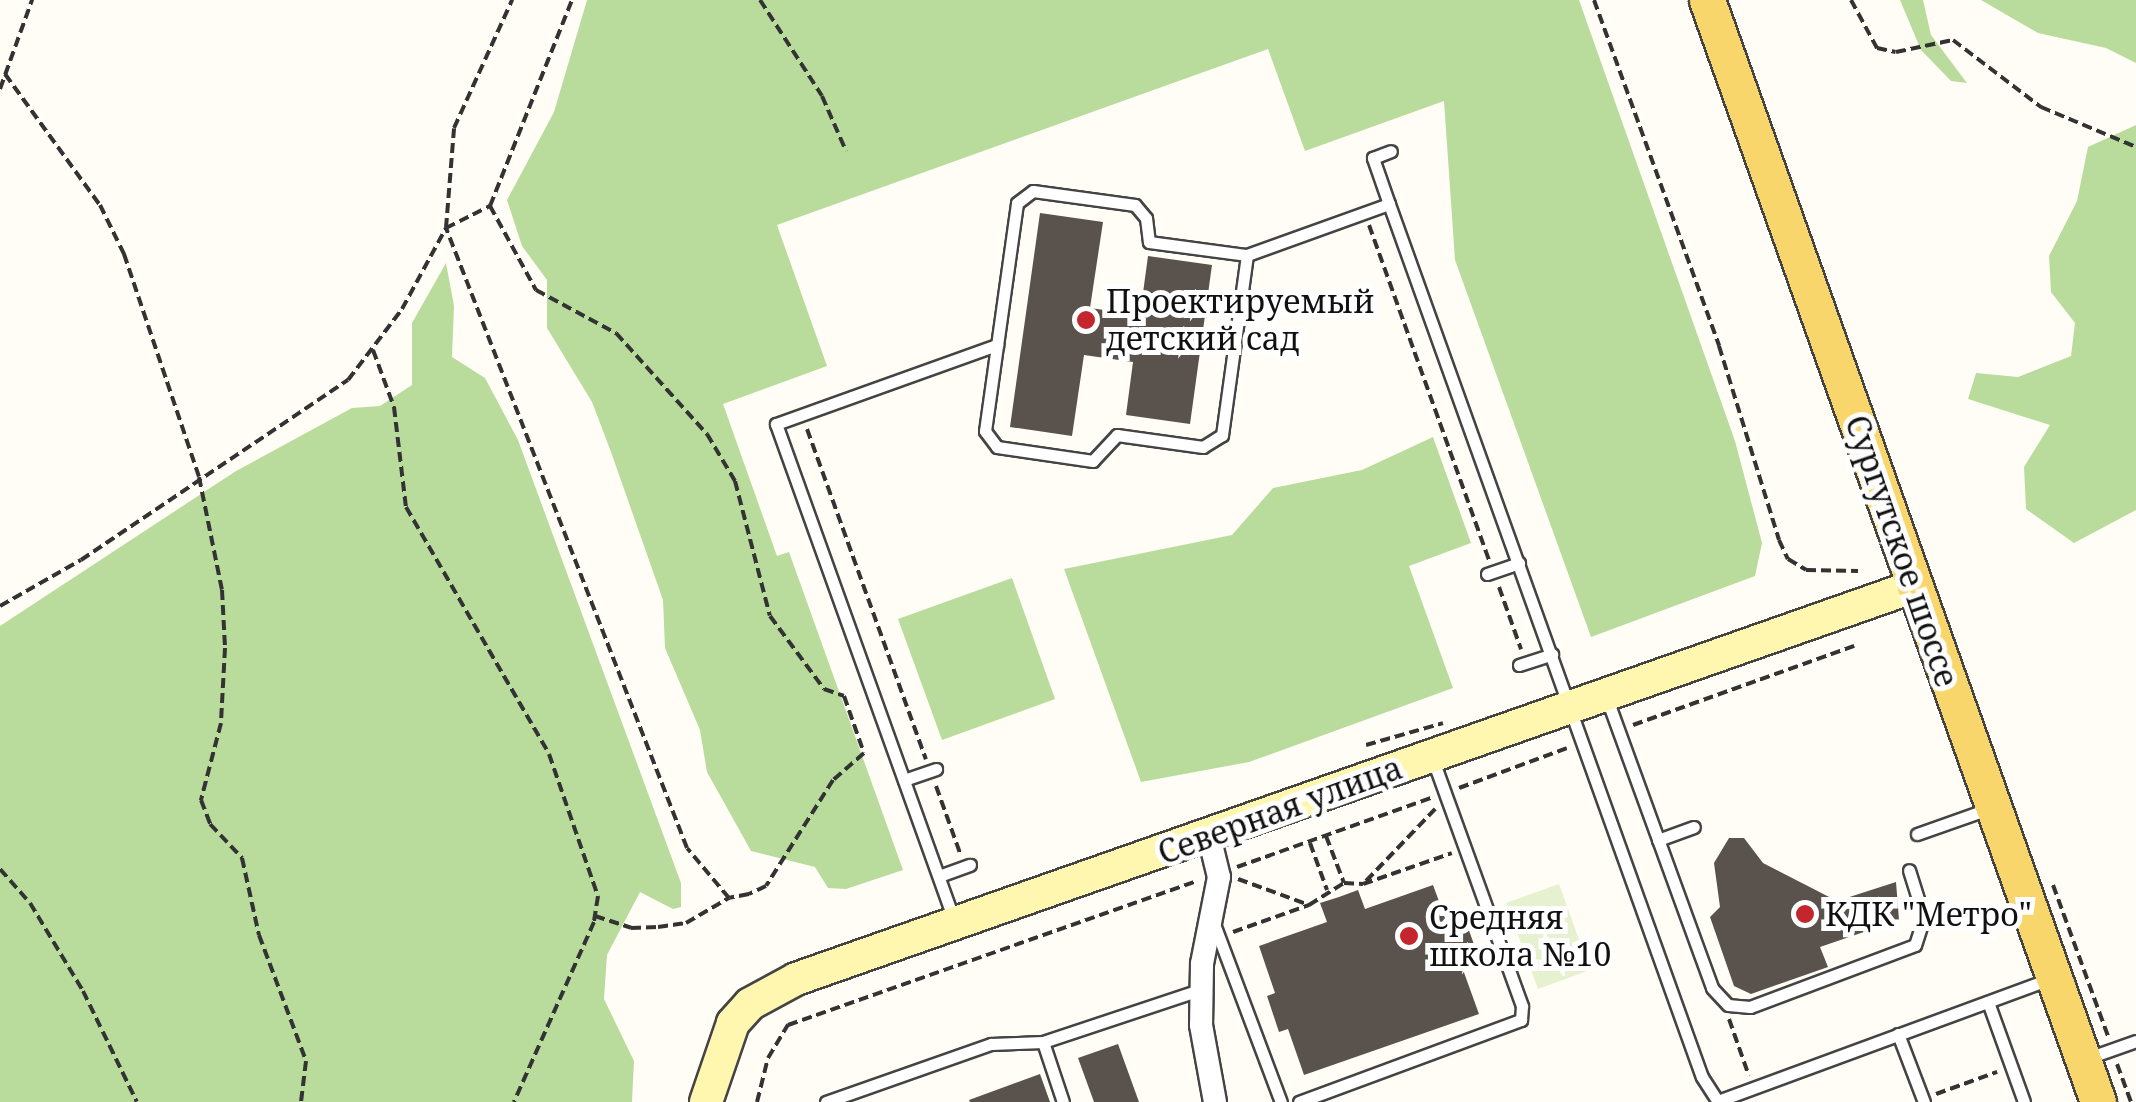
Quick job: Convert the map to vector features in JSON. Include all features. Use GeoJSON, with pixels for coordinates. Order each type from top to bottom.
{"type":"FeatureCollection","features":[{"type":"Feature","properties":{"kind":"main road","name":"Сургутское шоссе"},"geometry":{"type":"LineString","coordinates":[[1707,0],[2098,1102]]}},
{"type":"Feature","properties":{"kind":"street","name":"Северная улица"},"geometry":{"type":"LineString","coordinates":[[706,1102],[720,1049],[750,1004],[796,979],[1915,586]]}},
{"type":"Feature","properties":{"kind":"street"},"geometry":{"type":"LineString","coordinates":[[1209,836],[1219,873],[1202,989],[1204,1058],[1215,1102]]}},
{"type":"Feature","properties":{"kind":"lane"},"geometry":{"type":"LineString","coordinates":[[1391,151],[1373,158],[1702,1077],[1718,1101],[2054,978]]}},
{"type":"Feature","properties":{"kind":"lane"},"geometry":{"type":"LineString","coordinates":[[1247,255],[1222,435],[1203,447],[1116,435],[1093,460],[998,447],[985,431],[1017,203],[1033,190],[1136,205],[1146,218],[1150,242],[1247,255],[1389,204]]}},
{"type":"Feature","properties":{"kind":"lane"},"geometry":{"type":"LineString","coordinates":[[956,924],[776,424],[997,345]]}},
{"type":"Feature","properties":{"kind":"lane"},"geometry":{"type":"LineString","coordinates":[[1490,573],[1518,562]]}},
{"type":"Feature","properties":{"kind":"lane"},"geometry":{"type":"LineString","coordinates":[[1523,664],[1552,654]]}},
{"type":"Feature","properties":{"kind":"lane"},"geometry":{"type":"LineString","coordinates":[[1606,694],[1712,988],[1738,1008],[1916,945],[1924,918],[1909,870]]}},
{"type":"Feature","properties":{"kind":"lane"},"geometry":{"type":"LineString","coordinates":[[1298,1102],[1521,1020],[1522,1006],[1431,756]]}},
{"type":"Feature","properties":{"kind":"lane"},"geometry":{"type":"LineString","coordinates":[[904,780],[933,770]]}},
{"type":"Feature","properties":{"kind":"lane"},"geometry":{"type":"LineString","coordinates":[[1917,834],[1992,807]]}},
{"type":"Feature","properties":{"kind":"lane"},"geometry":{"type":"LineString","coordinates":[[1658,840],[1694,827]]}},
{"type":"Feature","properties":{"kind":"lane"},"geometry":{"type":"LineString","coordinates":[[939,876],[968,866]]}},
{"type":"Feature","properties":{"kind":"lane"},"geometry":{"type":"LineString","coordinates":[[1214,926],[1281,1102]]}},
{"type":"Feature","properties":{"kind":"lane"},"geometry":{"type":"LineString","coordinates":[[826,1102],[991,1044],[1043,1042],[1202,989]]}},
{"type":"Feature","properties":{"kind":"lane"},"geometry":{"type":"LineString","coordinates":[[1988,1002],[2024,1102]]}},
{"type":"Feature","properties":{"kind":"lane"},"geometry":{"type":"LineString","coordinates":[[1898,1034],[1924,1100]]}},
{"type":"Feature","properties":{"kind":"lane"},"geometry":{"type":"LineString","coordinates":[[2084,1059],[2136,1041]]}},
{"type":"Feature","properties":{"kind":"lane"},"geometry":{"type":"LineString","coordinates":[[1043,1042],[1062,1102]]}},
{"type":"Feature","properties":{"kind":"path"},"geometry":{"type":"LineString","coordinates":[[0,89],[32,0]]}},
{"type":"Feature","properties":{"kind":"path"},"geometry":{"type":"LineString","coordinates":[[512,0],[454,128],[446,228],[488,348],[562,517],[662,790],[687,848],[729,898]]}},
{"type":"Feature","properties":{"kind":"path"},"geometry":{"type":"LineString","coordinates":[[0,606],[80,560],[198,477],[323,402],[373,350],[446,228],[490,206],[572,0]]}},
{"type":"Feature","properties":{"kind":"path"},"geometry":{"type":"LineString","coordinates":[[760,0],[822,96],[846,151]]}},
{"type":"Feature","properties":{"kind":"path"},"geometry":{"type":"LineString","coordinates":[[1594,0],[1719,346],[1779,540],[1788,559],[1806,570],[1858,571]]}},
{"type":"Feature","properties":{"kind":"path"},"geometry":{"type":"LineString","coordinates":[[1851,0],[1877,48],[1896,52],[1953,40],[1981,54],[2041,107],[2136,147]]}},
{"type":"Feature","properties":{"kind":"path"},"geometry":{"type":"LineString","coordinates":[[6,74],[100,205],[124,254],[198,477],[222,590],[225,648],[221,723],[202,800],[210,824],[242,858],[259,934],[306,1060],[300,1102]]}},
{"type":"Feature","properties":{"kind":"path"},"geometry":{"type":"LineString","coordinates":[[490,206],[536,290],[616,333],[707,434],[734,481],[770,616],[824,688],[844,696],[864,753],[834,780],[766,886],[729,898],[686,922],[658,927],[631,928],[595,916]]}},
{"type":"Feature","properties":{"kind":"path"},"geometry":{"type":"LineString","coordinates":[[1366,212],[1523,664]]}},
{"type":"Feature","properties":{"kind":"path"},"geometry":{"type":"LineString","coordinates":[[373,350],[394,407],[406,508],[549,754],[590,867],[595,916],[514,1102]]}},
{"type":"Feature","properties":{"kind":"path"},"geometry":{"type":"LineString","coordinates":[[802,415],[968,866]]}},
{"type":"Feature","properties":{"kind":"path"},"geometry":{"type":"LineString","coordinates":[[1618,730],[1854,646]]}},
{"type":"Feature","properties":{"kind":"path"},"geometry":{"type":"LineString","coordinates":[[757,1102],[768,1058],[788,1026],[1326,836],[1447,799],[1583,742]]}},
{"type":"Feature","properties":{"kind":"path"},"geometry":{"type":"LineString","coordinates":[[1363,884],[1428,812],[1447,799]]}},
{"type":"Feature","properties":{"kind":"path"},"geometry":{"type":"LineString","coordinates":[[1326,836],[1344,883]]}},
{"type":"Feature","properties":{"kind":"path"},"geometry":{"type":"LineString","coordinates":[[1309,842],[1327,890]]}},
{"type":"Feature","properties":{"kind":"path"},"geometry":{"type":"LineString","coordinates":[[1214,926],[1309,905],[1327,890],[1344,883],[1363,884],[1466,848]]}},
{"type":"Feature","properties":{"kind":"path"},"geometry":{"type":"LineString","coordinates":[[0,869],[30,902],[83,991],[137,1102]]}},
{"type":"Feature","properties":{"kind":"path"},"geometry":{"type":"LineString","coordinates":[[1219,873],[1309,905]]}},
{"type":"Feature","properties":{"kind":"path"},"geometry":{"type":"LineString","coordinates":[[1924,1100],[2011,1067]]}},
{"type":"Feature","properties":{"kind":"green space"},"geometry":{"type":"Polygon","coordinates":[[[587,0],[1579,0],[1735,441],[1762,543],[1755,576],[1591,637],[1455,260],[1444,101],[1305,151],[1268,49],[777,225],[827,366],[723,404],[777,556],[789,552],[903,870],[846,889],[828,888],[815,867],[751,851],[707,772],[700,730],[665,648],[663,600],[592,402],[547,328],[547,280],[522,246],[507,200],[554,112],[587,0]]]}},
{"type":"Feature","properties":{"kind":"green space"},"geometry":{"type":"Polygon","coordinates":[[[1900,0],[1923,0],[1931,35],[1967,83],[1951,81],[1921,50],[1900,0]]]}},
{"type":"Feature","properties":{"kind":"green space"},"geometry":{"type":"Polygon","coordinates":[[[1981,0],[2136,0],[2136,63],[2106,48],[2038,33],[1981,0]]]}},
{"type":"Feature","properties":{"kind":"green space"},"geometry":{"type":"Polygon","coordinates":[[[2136,125],[2136,510],[2074,543],[2026,509],[2024,467],[2050,425],[1968,399],[1976,373],[2018,377],[2071,356],[2075,323],[2051,292],[2049,256],[2077,201],[2088,147],[2136,125]]]}},
{"type":"Feature","properties":{"kind":"green space"},"geometry":{"type":"Polygon","coordinates":[[[446,263],[454,306],[452,357],[485,378],[518,440],[681,883],[681,907],[673,909],[640,892],[607,955],[604,999],[634,1061],[632,1102],[0,1102],[0,626],[236,471],[352,408],[380,406],[412,385],[412,323],[446,263]]]}},
{"type":"Feature","properties":{"kind":"green space"},"geometry":{"type":"Polygon","coordinates":[[[1433,437],[1471,543],[1409,566],[1453,688],[1249,762],[1141,782],[1064,569],[1232,535],[1273,488],[1362,470],[1433,437]]]}},
{"type":"Feature","properties":{"kind":"green space"},"geometry":{"type":"Polygon","coordinates":[[[1012,578],[1055,699],[942,740],[898,619],[1012,578]]]}},
{"type":"Feature","properties":{"kind":"green space"},"geometry":{"type":"Polygon","coordinates":[[[1559,884],[1590,970],[1538,989],[1506,903],[1559,884]]]}},
{"type":"Feature","properties":{"kind":"building"},"geometry":{"type":"Polygon","coordinates":[[[1040,213],[1103,222],[1090,308],[1140,315],[1148,256],[1212,265],[1190,424],[1126,415],[1133,362],[1084,355],[1072,436],[1010,427],[1040,213]]]}},
{"type":"Feature","properties":{"kind":"building","name":"КДК \"Метро\""},"geometry":{"type":"Polygon","coordinates":[[[1729,838],[1744,838],[1763,863],[1837,901],[1896,882],[1899,920],[1820,947],[1828,967],[1751,994],[1734,986],[1710,917],[1720,907],[1714,863],[1729,838]]]}},
{"type":"Feature","properties":{"kind":"building"},"geometry":{"type":"Polygon","coordinates":[[[1433,885],[1450,931],[1467,925],[1480,961],[1462,967],[1479,1014],[1304,1075],[1288,1029],[1279,1032],[1267,996],[1275,993],[1259,946],[1327,922],[1320,903],[1358,890],[1365,909],[1433,885]]]}},
{"type":"Feature","properties":{"kind":"building"},"geometry":{"type":"Polygon","coordinates":[[[1118,1044],[1139,1102],[1094,1102],[1078,1058],[1118,1044]]]}},
{"type":"Feature","properties":{"kind":"building"},"geometry":{"type":"Polygon","coordinates":[[[1040,1074],[1050,1102],[969,1100],[1040,1074]]]}},
{"type":"Feature","properties":{"kind":"place","name":"Проектируемый детский сад"},"geometry":{"type":"Point","coordinates":[1086,320]}},
{"type":"Feature","properties":{"kind":"place","name":"КДК \"Метро\""},"geometry":{"type":"Point","coordinates":[1805,914]}},
{"type":"Feature","properties":{"kind":"place","name":"Средняя школа №10"},"geometry":{"type":"Point","coordinates":[1409,936]}}]}
